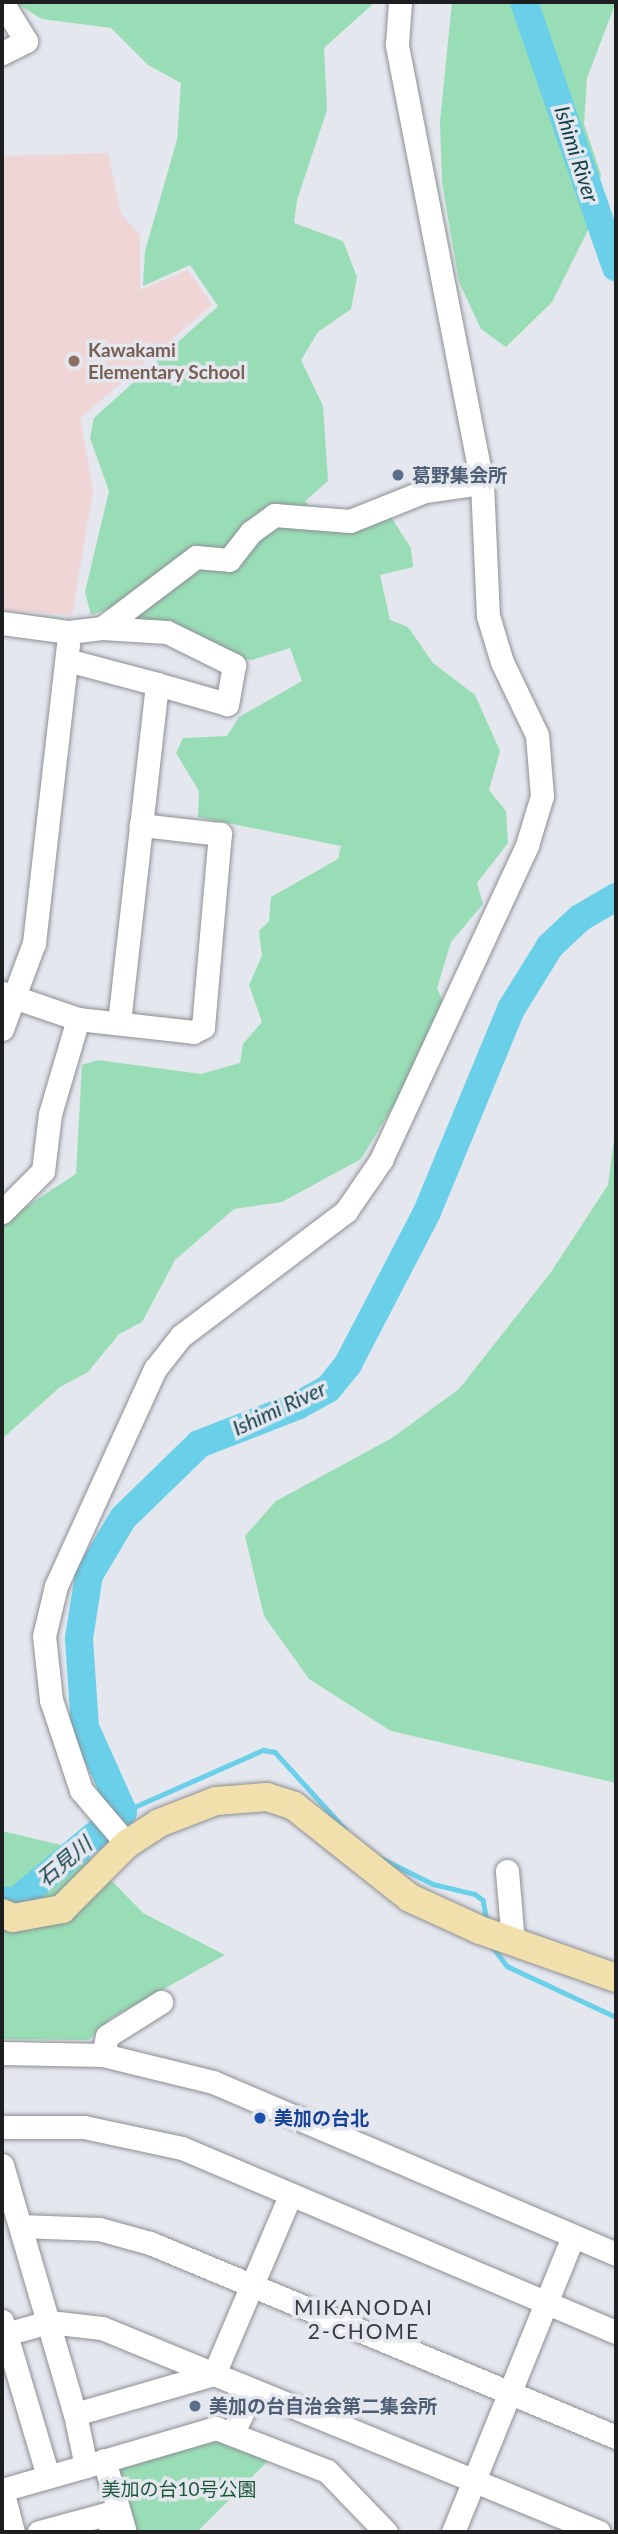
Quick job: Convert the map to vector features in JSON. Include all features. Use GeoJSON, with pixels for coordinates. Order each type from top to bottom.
{"type":"FeatureCollection","features":[{"type":"Feature","properties":{"kind":"main road"},"geometry":{"type":"LineString","coordinates":[[2,1913],[13,1918],[62,1909],[127,1844],[187,1810],[267,1797],[294,1806],[410,1898],[497,1937],[616,1978]]}},
{"type":"Feature","properties":{"kind":"street"},"geometry":{"type":"LineString","coordinates":[[2,2],[26,41],[2,53]]}},
{"type":"Feature","properties":{"kind":"street"},"geometry":{"type":"LineString","coordinates":[[127,1844],[81,1790],[51,1700],[44,1636],[56,1586],[155,1369],[181,1336],[346,1211],[381,1160],[536,824],[542,796],[537,735],[502,662],[488,616],[482,483],[397,44],[400,2]]}},
{"type":"Feature","properties":{"kind":"street"},"geometry":{"type":"LineString","coordinates":[[102,628],[196,557],[229,561],[251,531],[274,515],[359,519],[425,491],[482,483]]}},
{"type":"Feature","properties":{"kind":"street"},"geometry":{"type":"LineString","coordinates":[[2,623],[69,632],[102,628],[167,632],[234,665],[227,704],[67,660]]}},
{"type":"Feature","properties":{"kind":"street"},"geometry":{"type":"LineString","coordinates":[[2,1029],[7,995],[40,907],[69,632]]}},
{"type":"Feature","properties":{"kind":"street"},"geometry":{"type":"LineString","coordinates":[[119,1023],[157,684]]}},
{"type":"Feature","properties":{"kind":"street"},"geometry":{"type":"LineString","coordinates":[[7,995],[78,1020],[193,1032],[203,1027],[220,834],[141,825]]}},
{"type":"Feature","properties":{"kind":"street"},"geometry":{"type":"LineString","coordinates":[[2,1212],[43,1171],[50,1114],[78,1020]]}},
{"type":"Feature","properties":{"kind":"street"},"geometry":{"type":"LineString","coordinates":[[497,1937],[507,1871]]}},
{"type":"Feature","properties":{"kind":"street"},"geometry":{"type":"LineString","coordinates":[[103,2055],[107,2036],[161,2002]]}},
{"type":"Feature","properties":{"kind":"street"},"geometry":{"type":"LineString","coordinates":[[2,2053],[103,2055],[213,2081],[616,2254]]}},
{"type":"Feature","properties":{"kind":"street"},"geometry":{"type":"LineString","coordinates":[[2,2127],[84,2127],[155,2140],[616,2332]]}},
{"type":"Feature","properties":{"kind":"street"},"geometry":{"type":"LineString","coordinates":[[2,2165],[75,2414],[125,2532]]}},
{"type":"Feature","properties":{"kind":"street"},"geometry":{"type":"LineString","coordinates":[[75,2414],[214,2374],[290,2196]]}},
{"type":"Feature","properties":{"kind":"street"},"geometry":{"type":"LineString","coordinates":[[20,2226],[54,2224],[122,2234],[254,2285],[616,2437]]}},
{"type":"Feature","properties":{"kind":"street"},"geometry":{"type":"LineString","coordinates":[[453,2532],[470,2483],[573,2236]]}},
{"type":"Feature","properties":{"kind":"street"},"geometry":{"type":"LineString","coordinates":[[48,2476],[3,2330],[49,2322],[102,2328],[470,2483],[599,2532]]}},
{"type":"Feature","properties":{"kind":"street"},"geometry":{"type":"LineString","coordinates":[[232,2434],[253,2391]]}},
{"type":"Feature","properties":{"kind":"street"},"geometry":{"type":"LineString","coordinates":[[13,2532],[2,2490],[216,2428],[327,2471],[386,2532]]}},
{"type":"Feature","properties":{"kind":"street"},"geometry":{"type":"LineString","coordinates":[[39,2532],[106,2514],[112,2532]]}},
{"type":"Feature","properties":{"kind":"shaded area","name":"Kawakami Elementary School"},"geometry":{"type":"Polygon","coordinates":[[[108,153],[121,214],[140,235],[140,290],[188,270],[212,305],[80,418],[93,491],[72,615],[2,610],[2,156],[108,153]]]}},
{"type":"Feature","properties":{"kind":"green space"},"geometry":{"type":"Polygon","coordinates":[[[14,2],[375,2],[324,48],[327,110],[297,200],[294,223],[343,241],[357,277],[351,309],[318,332],[301,360],[323,406],[328,481],[305,501],[330,532],[391,517],[411,548],[413,567],[380,575],[390,620],[408,627],[433,663],[475,695],[500,751],[489,790],[506,811],[508,843],[477,883],[483,904],[451,942],[437,988],[445,1007],[433,1041],[361,1159],[282,1202],[234,1209],[175,1260],[142,1322],[119,1334],[88,1372],[60,1387],[2,1439],[2,1222],[76,1174],[82,1065],[98,1060],[201,1074],[240,1063],[243,1044],[262,1022],[249,985],[262,956],[259,931],[269,921],[271,897],[338,859],[341,846],[198,817],[199,791],[176,753],[183,738],[227,736],[239,717],[302,681],[290,648],[252,660],[233,658],[113,607],[91,615],[85,592],[109,491],[90,438],[94,418],[218,306],[190,265],[143,286],[145,251],[177,140],[181,83],[148,65],[111,28],[42,19],[14,2]]]}},
{"type":"Feature","properties":{"kind":"green space"},"geometry":{"type":"Polygon","coordinates":[[[452,2],[616,2],[587,78],[584,124],[601,175],[589,228],[552,302],[506,347],[481,329],[459,282],[442,182],[440,121],[452,2]]]}},
{"type":"Feature","properties":{"kind":"green space"},"geometry":{"type":"Polygon","coordinates":[[[616,1124],[616,1783],[391,1731],[309,1679],[264,1616],[245,1536],[276,1501],[392,1438],[459,1389],[551,1272],[608,1185],[616,1124]]]}},
{"type":"Feature","properties":{"kind":"green space"},"geometry":{"type":"Polygon","coordinates":[[[2,1831],[82,1850],[143,1913],[225,1955],[111,2018],[89,2040],[2,2039],[2,1831]]]}},
{"type":"Feature","properties":{"kind":"green space","name":"美加の台10号公園"},"geometry":{"type":"Polygon","coordinates":[[[216,2433],[272,2457],[197,2532],[132,2532],[117,2463],[216,2433]]]}},
{"type":"Feature","properties":{"kind":"waterway","name":"Ishimi River"},"geometry":{"type":"LineString","coordinates":[[524,2],[616,267]]}},
{"type":"Feature","properties":{"kind":"waterway","name":"Ishimi River"},"geometry":{"type":"LineString","coordinates":[[2,1901],[16,1901],[123,1812],[85,1727],[79,1638],[89,1575],[123,1518],[199,1444],[297,1406],[328,1389],[348,1364],[427,1212],[511,1009],[550,946],[580,918],[616,897]]}},
{"type":"Feature","properties":{"kind":"waterway"},"geometry":{"type":"LineString","coordinates":[[123,1812],[263,1750],[275,1752],[345,1829]]}},
{"type":"Feature","properties":{"kind":"waterway"},"geometry":{"type":"LineString","coordinates":[[379,1857],[433,1884],[475,1894],[483,1900],[487,1921]]}},
{"type":"Feature","properties":{"kind":"waterway"},"geometry":{"type":"LineString","coordinates":[[492,1946],[507,1966],[616,2017]]}},
{"type":"Feature","properties":{"kind":"place","name":"Kawakami Elementary School"},"geometry":{"type":"Point","coordinates":[74,361]}},
{"type":"Feature","properties":{"kind":"place","name":"葛野集会所"},"geometry":{"type":"Point","coordinates":[398,475]}},
{"type":"Feature","properties":{"kind":"place","name":"美加の台北"},"geometry":{"type":"Point","coordinates":[260,2118]}},
{"type":"Feature","properties":{"kind":"place","name":"美加の台自治会第二集会所"},"geometry":{"type":"Point","coordinates":[195,2406]}},
{"type":"Feature","properties":{"kind":"district","name":"MIKANODAI 2-CHOME"},"geometry":{"type":"Point","coordinates":[364,2319]}},
{"type":"Feature","properties":{"kind":"water label","name":"石見川"},"geometry":{"type":"Point","coordinates":[64,1861]}}]}
